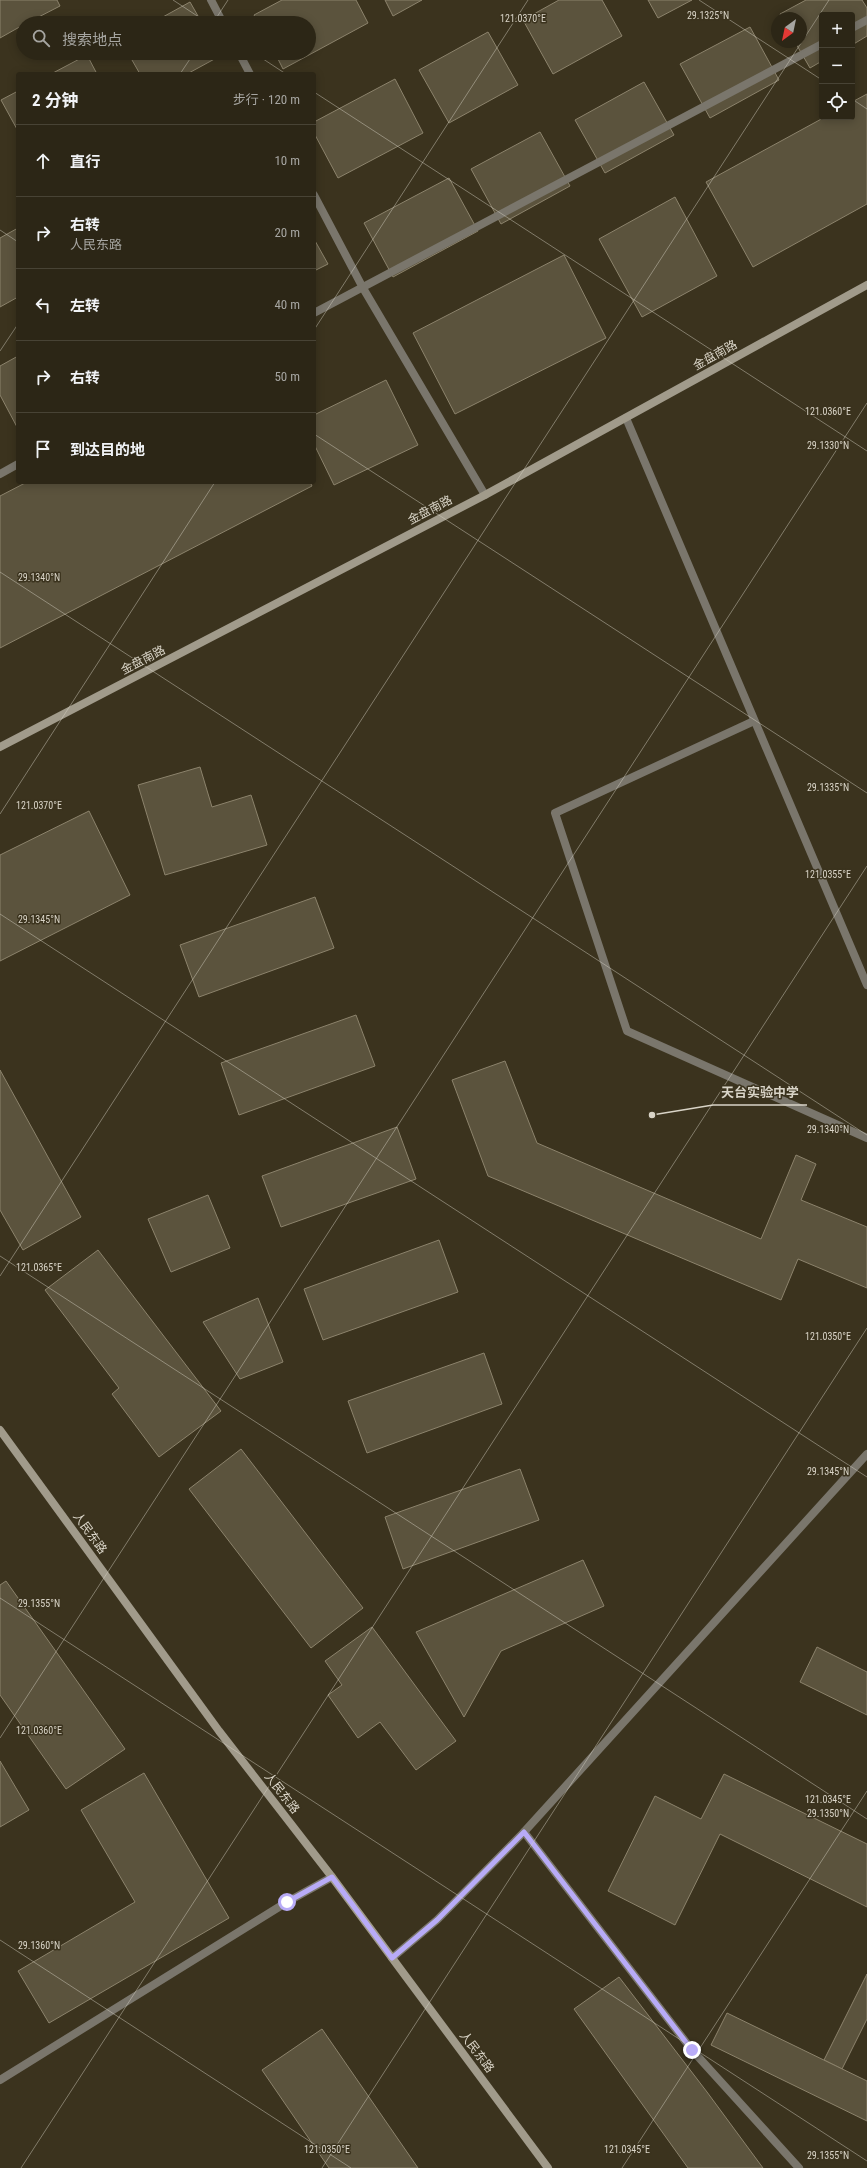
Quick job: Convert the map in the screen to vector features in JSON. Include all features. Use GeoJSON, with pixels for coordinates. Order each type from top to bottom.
{"type":"FeatureCollection","features":[{"type":"Feature","properties":{"kind":"main road","name":"金盘南路"},"geometry":{"type":"LineString","coordinates":[[0,747],[485,496],[867,286]]}},
{"type":"Feature","properties":{"kind":"main road","name":"人民东路"},"geometry":{"type":"LineString","coordinates":[[0,1430],[219,1731],[332,1877],[548,2168]]}},
{"type":"Feature","properties":{"kind":"street"},"geometry":{"type":"LineString","coordinates":[[211,0],[219,16]]}},
{"type":"Feature","properties":{"kind":"street"},"geometry":{"type":"LineString","coordinates":[[855,26],[867,20]]}},
{"type":"Feature","properties":{"kind":"street"},"geometry":{"type":"LineString","coordinates":[[316,312],[819,46]]}},
{"type":"Feature","properties":{"kind":"street"},"geometry":{"type":"LineString","coordinates":[[243,60],[249,72]]}},
{"type":"Feature","properties":{"kind":"street"},"geometry":{"type":"LineString","coordinates":[[316,199],[363,288],[485,496]]}},
{"type":"Feature","properties":{"kind":"street"},"geometry":{"type":"LineString","coordinates":[[626,418],[867,985]]}},
{"type":"Feature","properties":{"kind":"street"},"geometry":{"type":"LineString","coordinates":[[0,474],[16,465]]}},
{"type":"Feature","properties":{"kind":"street"},"geometry":{"type":"LineString","coordinates":[[754,721],[555,813],[627,1031],[867,1138]]}},
{"type":"Feature","properties":{"kind":"street"},"geometry":{"type":"LineString","coordinates":[[392,1958],[437,1920],[524,1832],[867,1454]]}},
{"type":"Feature","properties":{"kind":"street"},"geometry":{"type":"LineString","coordinates":[[524,1832],[692,2050],[799,2168]]}},
{"type":"Feature","properties":{"kind":"street"},"geometry":{"type":"LineString","coordinates":[[0,2080],[280,1906],[332,1877]]}},
{"type":"Feature","properties":{"kind":"building"},"geometry":{"type":"Polygon","coordinates":[[[0,0],[57,0],[60,6],[41,16],[16,16],[16,29],[0,38],[0,0]]]}},
{"type":"Feature","properties":{"kind":"building"},"geometry":{"type":"Polygon","coordinates":[[[282,0],[356,0],[368,23],[316,51],[316,16],[254,15],[282,0]]]}},
{"type":"Feature","properties":{"kind":"building"},"geometry":{"type":"Polygon","coordinates":[[[385,0],[422,0],[393,16],[385,0]]]}},
{"type":"Feature","properties":{"kind":"building"},"geometry":{"type":"Polygon","coordinates":[[[559,0],[602,0],[622,36],[553,74],[523,20],[559,0]]]}},
{"type":"Feature","properties":{"kind":"building"},"geometry":{"type":"Polygon","coordinates":[[[648,0],[692,0],[658,18],[648,0]]]}},
{"type":"Feature","properties":{"kind":"building"},"geometry":{"type":"Polygon","coordinates":[[[806,0],[862,0],[867,8],[867,36],[855,43],[855,12],[819,12],[819,63],[810,68],[798,48],[807,48],[807,12],[784,12],[806,0]]]}},
{"type":"Feature","properties":{"kind":"building"},"geometry":{"type":"Polygon","coordinates":[[[190,2],[198,16],[165,16],[190,2]]]}},
{"type":"Feature","properties":{"kind":"building"},"geometry":{"type":"Polygon","coordinates":[[[750,27],[779,80],[710,118],[680,64],[750,27]]]}},
{"type":"Feature","properties":{"kind":"building"},"geometry":{"type":"Polygon","coordinates":[[[488,32],[518,85],[449,123],[419,70],[488,32]]]}},
{"type":"Feature","properties":{"kind":"building"},"geometry":{"type":"Polygon","coordinates":[[[78,60],[90,60],[96,72],[55,72],[78,60]]]}},
{"type":"Feature","properties":{"kind":"building"},"geometry":{"type":"Polygon","coordinates":[[[132,60],[213,60],[191,72],[139,72],[132,60]]]}},
{"type":"Feature","properties":{"kind":"building"},"geometry":{"type":"Polygon","coordinates":[[[278,60],[300,60],[283,69],[278,60]]]}},
{"type":"Feature","properties":{"kind":"building"},"geometry":{"type":"Polygon","coordinates":[[[395,79],[423,133],[338,178],[316,137],[316,121],[395,79]]]}},
{"type":"Feature","properties":{"kind":"building"},"geometry":{"type":"Polygon","coordinates":[[[644,82],[674,135],[605,173],[575,120],[644,82]]]}},
{"type":"Feature","properties":{"kind":"building"},"geometry":{"type":"Polygon","coordinates":[[[16,92],[16,127],[1,100],[16,92]]]}},
{"type":"Feature","properties":{"kind":"building"},"geometry":{"type":"Polygon","coordinates":[[[867,94],[867,204],[753,267],[706,182],[820,120],[855,120],[855,100],[867,94]]]}},
{"type":"Feature","properties":{"kind":"building"},"geometry":{"type":"Polygon","coordinates":[[[540,132],[570,186],[501,224],[471,169],[540,132]]]}},
{"type":"Feature","properties":{"kind":"building"},"geometry":{"type":"Polygon","coordinates":[[[449,178],[478,231],[393,277],[364,223],[449,178]]]}},
{"type":"Feature","properties":{"kind":"building"},"geometry":{"type":"Polygon","coordinates":[[[675,197],[717,276],[642,317],[599,239],[675,197]]]}},
{"type":"Feature","properties":{"kind":"building"},"geometry":{"type":"Polygon","coordinates":[[[16,229],[16,298],[0,307],[0,238],[16,229]]]}},
{"type":"Feature","properties":{"kind":"building"},"geometry":{"type":"Polygon","coordinates":[[[316,243],[328,264],[316,270],[316,243]]]}},
{"type":"Feature","properties":{"kind":"building"},"geometry":{"type":"Polygon","coordinates":[[[564,255],[606,338],[455,414],[413,333],[564,255]]]}},
{"type":"Feature","properties":{"kind":"building"},"geometry":{"type":"Polygon","coordinates":[[[16,357],[16,425],[0,395],[0,366],[16,357]]]}},
{"type":"Feature","properties":{"kind":"building"},"geometry":{"type":"Polygon","coordinates":[[[386,380],[418,445],[334,485],[316,448],[316,414],[386,380]]]}},
{"type":"Feature","properties":{"kind":"building"},"geometry":{"type":"Polygon","coordinates":[[[23,484],[311,484],[312,486],[0,648],[0,496],[23,484]]]}},
{"type":"Feature","properties":{"kind":"building"},"geometry":{"type":"Polygon","coordinates":[[[200,767],[212,807],[251,795],[267,845],[165,875],[138,785],[200,767]]]}},
{"type":"Feature","properties":{"kind":"building"},"geometry":{"type":"Polygon","coordinates":[[[89,811],[130,895],[0,961],[0,855],[89,811]]]}},
{"type":"Feature","properties":{"kind":"building"},"geometry":{"type":"Polygon","coordinates":[[[315,897],[334,948],[199,997],[180,945],[315,897]]]}},
{"type":"Feature","properties":{"kind":"building"},"geometry":{"type":"Polygon","coordinates":[[[356,1015],[375,1066],[239,1115],[221,1063],[356,1015]]]}},
{"type":"Feature","properties":{"kind":"building"},"geometry":{"type":"Polygon","coordinates":[[[505,1061],[537,1143],[761,1239],[796,1155],[816,1164],[801,1200],[867,1227],[867,1288],[798,1259],[781,1300],[488,1176],[452,1080],[505,1061]]]}},
{"type":"Feature","properties":{"kind":"building"},"geometry":{"type":"Polygon","coordinates":[[[0,1070],[81,1217],[23,1250],[0,1210],[0,1070]]]}},
{"type":"Feature","properties":{"kind":"building"},"geometry":{"type":"Polygon","coordinates":[[[397,1127],[416,1179],[281,1227],[262,1176],[397,1127]]]}},
{"type":"Feature","properties":{"kind":"building"},"geometry":{"type":"Polygon","coordinates":[[[208,1195],[230,1248],[171,1272],[148,1219],[208,1195]]]}},
{"type":"Feature","properties":{"kind":"building"},"geometry":{"type":"Polygon","coordinates":[[[439,1240],[458,1292],[323,1340],[304,1289],[439,1240]]]}},
{"type":"Feature","properties":{"kind":"building"},"geometry":{"type":"Polygon","coordinates":[[[98,1250],[221,1411],[159,1457],[112,1394],[119,1388],[45,1290],[98,1250]]]}},
{"type":"Feature","properties":{"kind":"building"},"geometry":{"type":"Polygon","coordinates":[[[258,1298],[283,1362],[240,1379],[203,1322],[258,1298]]]}},
{"type":"Feature","properties":{"kind":"building"},"geometry":{"type":"Polygon","coordinates":[[[484,1353],[502,1404],[367,1453],[348,1401],[484,1353]]]}},
{"type":"Feature","properties":{"kind":"building"},"geometry":{"type":"Polygon","coordinates":[[[241,1449],[363,1608],[311,1648],[189,1489],[241,1449]]]}},
{"type":"Feature","properties":{"kind":"building"},"geometry":{"type":"Polygon","coordinates":[[[520,1469],[539,1520],[403,1569],[385,1517],[520,1469]]]}},
{"type":"Feature","properties":{"kind":"building"},"geometry":{"type":"Polygon","coordinates":[[[583,1560],[604,1606],[501,1651],[464,1717],[416,1632],[583,1560]]]}},
{"type":"Feature","properties":{"kind":"building"},"geometry":{"type":"Polygon","coordinates":[[[6,1581],[125,1749],[66,1789],[0,1695],[0,1585],[6,1581]]]}},
{"type":"Feature","properties":{"kind":"building"},"geometry":{"type":"Polygon","coordinates":[[[372,1627],[456,1741],[416,1770],[380,1722],[358,1738],[328,1695],[342,1685],[325,1661],[372,1627]]]}},
{"type":"Feature","properties":{"kind":"building"},"geometry":{"type":"Polygon","coordinates":[[[817,1647],[867,1672],[867,1715],[800,1682],[817,1647]]]}},
{"type":"Feature","properties":{"kind":"building"},"geometry":{"type":"Polygon","coordinates":[[[0,1761],[29,1810],[0,1827],[0,1761]]]}},
{"type":"Feature","properties":{"kind":"building"},"geometry":{"type":"Polygon","coordinates":[[[144,1773],[229,1918],[49,2023],[18,1971],[135,1902],[81,1810],[144,1773]]]}},
{"type":"Feature","properties":{"kind":"building"},"geometry":{"type":"Polygon","coordinates":[[[724,1774],[867,1844],[867,1907],[720,1834],[675,1925],[608,1891],[655,1796],[701,1819],[724,1774]]]}},
{"type":"Feature","properties":{"kind":"building"},"geometry":{"type":"Polygon","coordinates":[[[867,1974],[867,2019],[842,2069],[824,2060],[867,1974]]]}},
{"type":"Feature","properties":{"kind":"building"},"geometry":{"type":"Polygon","coordinates":[[[619,1977],[763,2168],[688,2168],[574,2009],[619,1977]]]}},
{"type":"Feature","properties":{"kind":"building"},"geometry":{"type":"Polygon","coordinates":[[[727,2013],[867,2081],[867,2121],[711,2045],[727,2013]]]}},
{"type":"Feature","properties":{"kind":"building"},"geometry":{"type":"Polygon","coordinates":[[[322,2029],[418,2168],[329,2168],[262,2070],[322,2029]]]}},
{"type":"Feature","properties":{"kind":"place","name":"天台实验中学"},"geometry":{"type":"Point","coordinates":[652,1115]}},
{"type":"Feature","properties":{"kind":"route"},"geometry":{"type":"LineString","coordinates":[[287,1902],[332,1877],[392,1958],[437,1920],[524,1832],[692,2050]]}}]}
